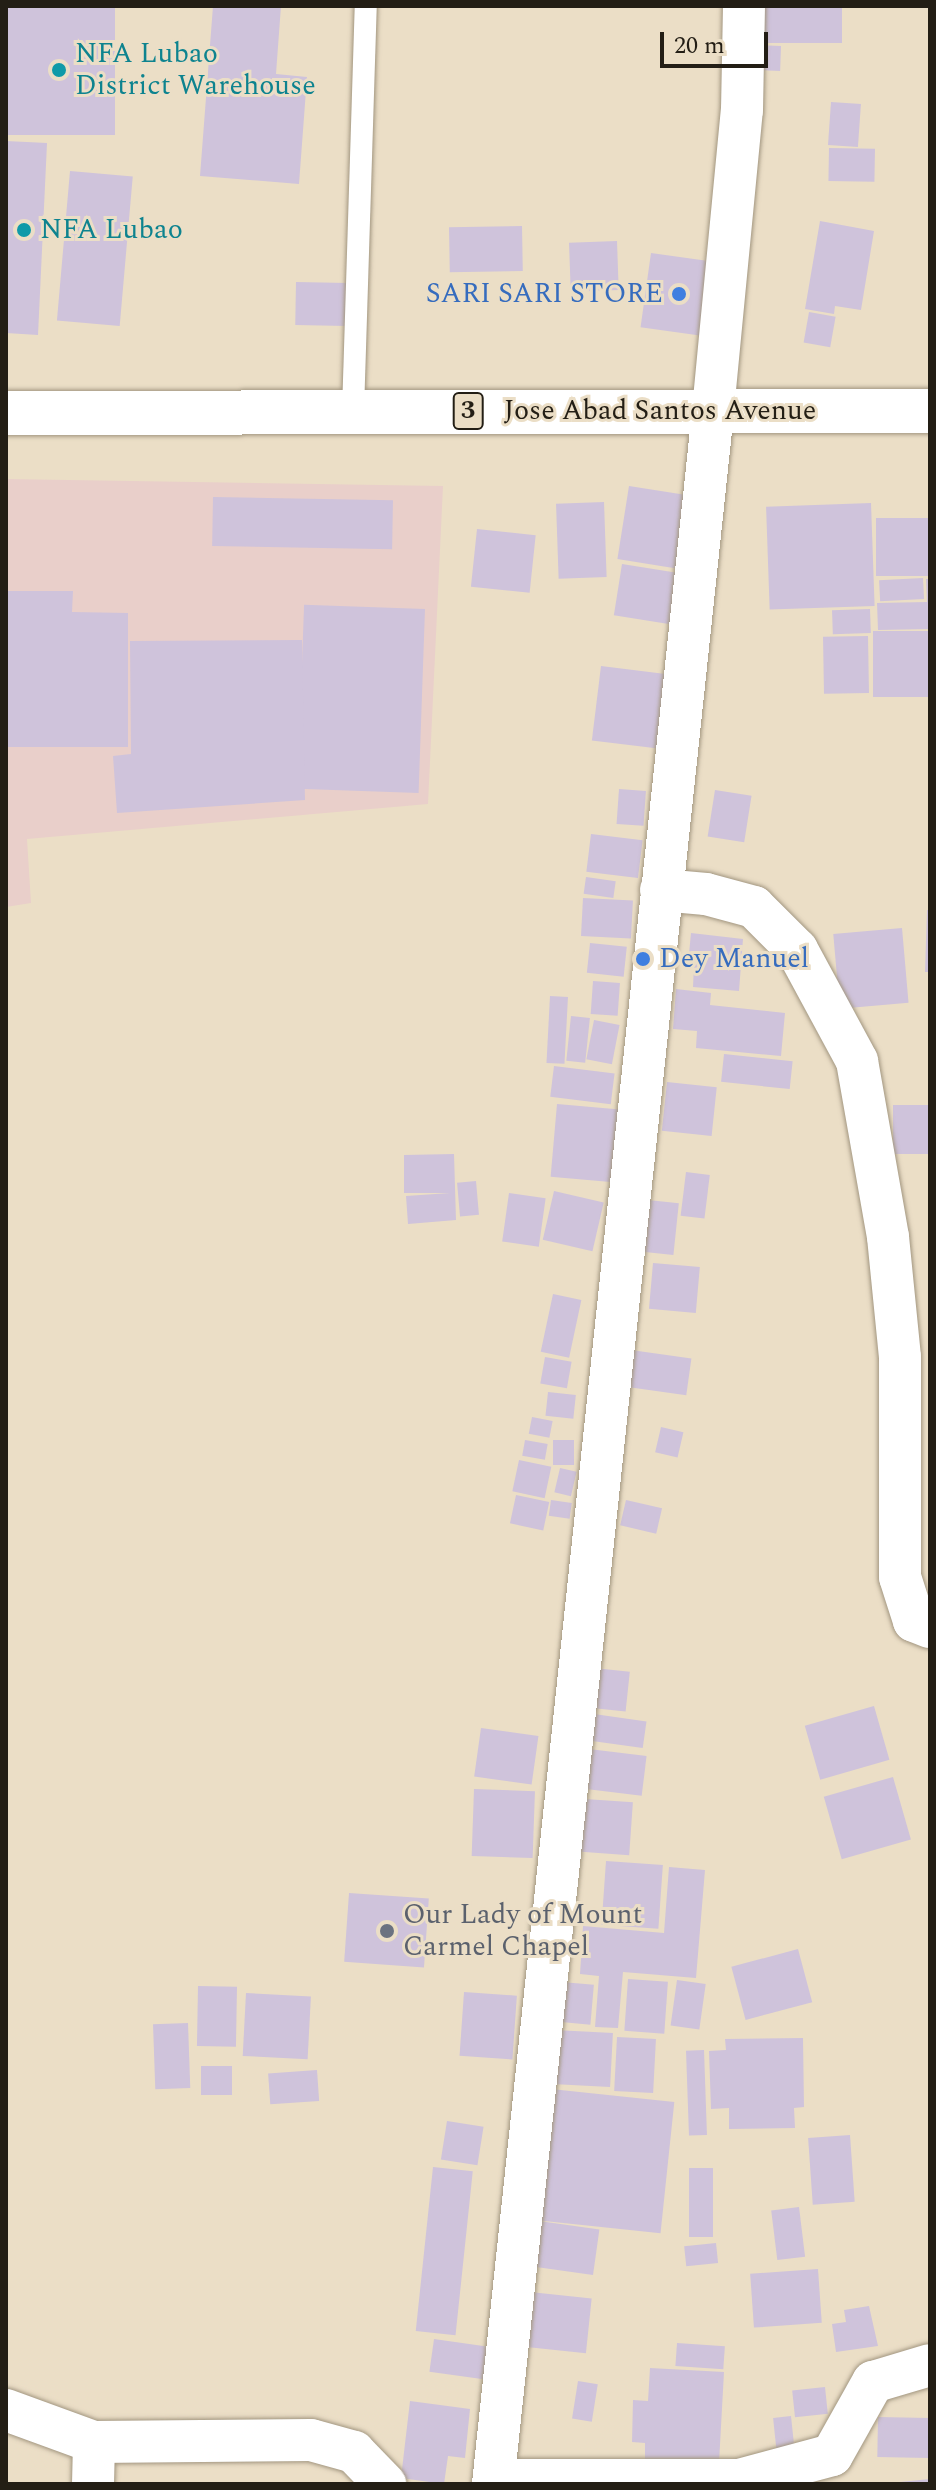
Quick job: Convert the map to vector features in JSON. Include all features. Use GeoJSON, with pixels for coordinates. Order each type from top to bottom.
{"type":"FeatureCollection","features":[{"type":"Feature","properties":{"kind":"highway","name":"Jose Abad Santos Avenue"},"geometry":{"type":"LineString","coordinates":[[6,413],[930,411]]}},
{"type":"Feature","properties":{"kind":"street"},"geometry":{"type":"LineString","coordinates":[[744,6],[742,110],[713,410],[493,2482],[739,2480],[832,2455],[873,2382],[930,2365]]}},
{"type":"Feature","properties":{"kind":"street"},"geometry":{"type":"LineString","coordinates":[[661,890],[706,894],[754,907],[797,950],[857,1061],[888,1237],[900,1357],[900,1577],[914,1621],[930,1627]]}},
{"type":"Feature","properties":{"kind":"street"},"geometry":{"type":"LineString","coordinates":[[6,2410],[94,2442],[311,2440],[354,2452],[385,2484]]}},
{"type":"Feature","properties":{"kind":"street"},"geometry":{"type":"LineString","coordinates":[[93,2484],[94,2442]]}},
{"type":"Feature","properties":{"kind":"lane"},"geometry":{"type":"LineString","coordinates":[[353,412],[366,6]]}},
{"type":"Feature","properties":{"kind":"shaded area"},"geometry":{"type":"Polygon","coordinates":[[[6,479],[443,486],[428,804],[27,839],[31,903],[6,907],[6,479]]]}},
{"type":"Feature","properties":{"kind":"building","name":"NFA Lubao District Warehouse"},"geometry":{"type":"Polygon","coordinates":[[[6,6],[115,6],[115,135],[6,135],[6,6]]]}},
{"type":"Feature","properties":{"kind":"building"},"geometry":{"type":"Polygon","coordinates":[[[213,6],[281,6],[276,74],[307,77],[299,184],[200,176],[213,6]]]}},
{"type":"Feature","properties":{"kind":"building"},"geometry":{"type":"Polygon","coordinates":[[[761,6],[842,6],[842,43],[761,43],[761,6]]]}},
{"type":"Feature","properties":{"kind":"building"},"geometry":{"type":"Polygon","coordinates":[[[760,45],[781,46],[780,71],[759,70],[760,45]]]}},
{"type":"Feature","properties":{"kind":"building"},"geometry":{"type":"Polygon","coordinates":[[[831,102],[861,104],[858,147],[828,145],[831,102]]]}},
{"type":"Feature","properties":{"kind":"building","name":"NFA Lubao"},"geometry":{"type":"Polygon","coordinates":[[[6,141],[47,143],[38,335],[6,333],[6,141]]]}},
{"type":"Feature","properties":{"kind":"building"},"geometry":{"type":"Polygon","coordinates":[[[829,148],[875,149],[874,182],[828,181],[829,148]]]}},
{"type":"Feature","properties":{"kind":"building"},"geometry":{"type":"Polygon","coordinates":[[[70,171],[133,176],[120,326],[57,320],[70,171]]]}},
{"type":"Feature","properties":{"kind":"building"},"geometry":{"type":"Polygon","coordinates":[[[820,221],[874,231],[861,310],[835,306],[834,314],[805,309],[820,221]]]}},
{"type":"Feature","properties":{"kind":"building"},"geometry":{"type":"Polygon","coordinates":[[[522,226],[523,271],[450,272],[449,227],[522,226]]]}},
{"type":"Feature","properties":{"kind":"building"},"geometry":{"type":"Polygon","coordinates":[[[617,241],[619,290],[571,292],[569,243],[617,241]]]}},
{"type":"Feature","properties":{"kind":"building","name":"SARI SARI STORE"},"geometry":{"type":"Polygon","coordinates":[[[651,253],[717,262],[707,337],[641,327],[651,253]]]}},
{"type":"Feature","properties":{"kind":"building"},"geometry":{"type":"Polygon","coordinates":[[[296,282],[348,283],[347,326],[295,325],[296,282]]]}},
{"type":"Feature","properties":{"kind":"building"},"geometry":{"type":"Polygon","coordinates":[[[809,312],[836,317],[830,347],[804,343],[809,312]]]}},
{"type":"Feature","properties":{"kind":"building"},"geometry":{"type":"Polygon","coordinates":[[[629,486],[694,496],[683,569],[617,559],[629,486]]]}},
{"type":"Feature","properties":{"kind":"building"},"geometry":{"type":"Polygon","coordinates":[[[213,497],[393,500],[392,549],[212,546],[213,497]]]}},
{"type":"Feature","properties":{"kind":"building"},"geometry":{"type":"Polygon","coordinates":[[[604,502],[607,577],[559,579],[556,504],[604,502]]]}},
{"type":"Feature","properties":{"kind":"building"},"geometry":{"type":"Polygon","coordinates":[[[871,503],[875,606],[770,610],[766,507],[871,503]]]}},
{"type":"Feature","properties":{"kind":"building"},"geometry":{"type":"Polygon","coordinates":[[[876,518],[930,518],[930,576],[876,576],[876,518]]]}},
{"type":"Feature","properties":{"kind":"building"},"geometry":{"type":"Polygon","coordinates":[[[477,529],[536,535],[530,593],[471,587],[477,529]]]}},
{"type":"Feature","properties":{"kind":"building"},"geometry":{"type":"Polygon","coordinates":[[[622,564],[686,574],[678,626],[614,615],[622,564]]]}},
{"type":"Feature","properties":{"kind":"building"},"geometry":{"type":"Polygon","coordinates":[[[923,578],[924,599],[880,601],[879,580],[923,578]]]}},
{"type":"Feature","properties":{"kind":"building"},"geometry":{"type":"Polygon","coordinates":[[[926,579],[930,579],[930,629],[878,630],[877,603],[927,602],[926,579]]]}},
{"type":"Feature","properties":{"kind":"building"},"geometry":{"type":"Polygon","coordinates":[[[6,591],[73,591],[72,612],[128,613],[128,747],[6,747],[6,591]]]}},
{"type":"Feature","properties":{"kind":"building"},"geometry":{"type":"Polygon","coordinates":[[[304,605],[425,609],[419,793],[298,789],[304,605]]]}},
{"type":"Feature","properties":{"kind":"building"},"geometry":{"type":"Polygon","coordinates":[[[870,609],[871,633],[833,634],[832,610],[870,609]]]}},
{"type":"Feature","properties":{"kind":"building"},"geometry":{"type":"Polygon","coordinates":[[[873,631],[930,631],[930,697],[873,697],[873,631]]]}},
{"type":"Feature","properties":{"kind":"building"},"geometry":{"type":"Polygon","coordinates":[[[868,636],[869,693],[824,694],[823,637],[868,636]]]}},
{"type":"Feature","properties":{"kind":"building"},"geometry":{"type":"Polygon","coordinates":[[[302,640],[305,800],[117,813],[113,756],[131,754],[130,641],[302,640]]]}},
{"type":"Feature","properties":{"kind":"building"},"geometry":{"type":"Polygon","coordinates":[[[601,666],[675,675],[666,750],[592,740],[601,666]]]}},
{"type":"Feature","properties":{"kind":"building"},"geometry":{"type":"Polygon","coordinates":[[[619,789],[646,791],[643,826],[617,824],[619,789]]]}},
{"type":"Feature","properties":{"kind":"building"},"geometry":{"type":"Polygon","coordinates":[[[715,790],[752,796],[744,842],[708,836],[715,790]]]}},
{"type":"Feature","properties":{"kind":"building"},"geometry":{"type":"Polygon","coordinates":[[[591,834],[643,840],[638,878],[586,872],[591,834]]]}},
{"type":"Feature","properties":{"kind":"building"},"geometry":{"type":"Polygon","coordinates":[[[586,877],[616,881],[613,898],[584,894],[586,877]]]}},
{"type":"Feature","properties":{"kind":"building"},"geometry":{"type":"Polygon","coordinates":[[[583,898],[633,901],[631,939],[581,936],[583,898]]]}},
{"type":"Feature","properties":{"kind":"building"},"geometry":{"type":"Polygon","coordinates":[[[927,910],[930,910],[930,972],[925,972],[927,910]]]}},
{"type":"Feature","properties":{"kind":"building"},"geometry":{"type":"Polygon","coordinates":[[[902,928],[909,1003],[840,1009],[833,934],[902,928]]]}},
{"type":"Feature","properties":{"kind":"building"},"geometry":{"type":"Polygon","coordinates":[[[691,933],[743,939],[739,991],[693,987],[694,965],[688,964],[691,933]]]}},
{"type":"Feature","properties":{"kind":"building"},"geometry":{"type":"Polygon","coordinates":[[[590,943],[627,947],[624,977],[587,973],[590,943]]]}},
{"type":"Feature","properties":{"kind":"building"},"geometry":{"type":"Polygon","coordinates":[[[593,981],[620,983],[618,1016],[591,1014],[593,981]]]}},
{"type":"Feature","properties":{"kind":"building"},"geometry":{"type":"Polygon","coordinates":[[[676,989],[711,993],[710,1005],[785,1013],[781,1056],[696,1048],[697,1031],[673,1029],[676,989]]]}},
{"type":"Feature","properties":{"kind":"building"},"geometry":{"type":"Polygon","coordinates":[[[550,996],[568,997],[564,1064],[546,1063],[550,996]]]}},
{"type":"Feature","properties":{"kind":"building"},"geometry":{"type":"Polygon","coordinates":[[[571,1016],[590,1018],[585,1063],[566,1061],[571,1016]]]}},
{"type":"Feature","properties":{"kind":"building"},"geometry":{"type":"Polygon","coordinates":[[[594,1020],[620,1025],[612,1064],[586,1059],[594,1020]]]}},
{"type":"Feature","properties":{"kind":"building"},"geometry":{"type":"Polygon","coordinates":[[[724,1054],[793,1061],[790,1089],[721,1082],[724,1054]]]}},
{"type":"Feature","properties":{"kind":"building"},"geometry":{"type":"Polygon","coordinates":[[[554,1066],[615,1073],[611,1104],[550,1097],[554,1066]]]}},
{"type":"Feature","properties":{"kind":"building"},"geometry":{"type":"Polygon","coordinates":[[[667,1082],[717,1087],[712,1136],[662,1131],[667,1082]]]}},
{"type":"Feature","properties":{"kind":"building"},"geometry":{"type":"Polygon","coordinates":[[[557,1104],[620,1109],[613,1182],[551,1177],[557,1104]]]}},
{"type":"Feature","properties":{"kind":"building"},"geometry":{"type":"Polygon","coordinates":[[[893,1105],[930,1105],[930,1154],[893,1154],[893,1105]]]}},
{"type":"Feature","properties":{"kind":"building"},"geometry":{"type":"Polygon","coordinates":[[[454,1154],[456,1220],[408,1224],[406,1196],[450,1193],[404,1193],[404,1155],[454,1154]]]}},
{"type":"Feature","properties":{"kind":"building"},"geometry":{"type":"Polygon","coordinates":[[[686,1172],[710,1175],[704,1219],[681,1216],[686,1172]]]}},
{"type":"Feature","properties":{"kind":"building"},"geometry":{"type":"Polygon","coordinates":[[[476,1181],[479,1215],[460,1217],[457,1183],[476,1181]]]}},
{"type":"Feature","properties":{"kind":"building"},"geometry":{"type":"Polygon","coordinates":[[[554,1191],[604,1202],[592,1251],[543,1240],[554,1191]]]}},
{"type":"Feature","properties":{"kind":"building"},"geometry":{"type":"Polygon","coordinates":[[[509,1193],[546,1198],[539,1247],[502,1242],[509,1193]]]}},
{"type":"Feature","properties":{"kind":"building"},"geometry":{"type":"Polygon","coordinates":[[[648,1200],[679,1203],[673,1255],[643,1252],[648,1200]]]}},
{"type":"Feature","properties":{"kind":"building"},"geometry":{"type":"Polygon","coordinates":[[[653,1263],[700,1267],[696,1313],[649,1309],[653,1263]]]}},
{"type":"Feature","properties":{"kind":"building"},"geometry":{"type":"Polygon","coordinates":[[[553,1294],[581,1300],[569,1358],[541,1352],[553,1294]]]}},
{"type":"Feature","properties":{"kind":"building"},"geometry":{"type":"Polygon","coordinates":[[[631,1350],[691,1358],[686,1395],[626,1387],[631,1350]]]}},
{"type":"Feature","properties":{"kind":"building"},"geometry":{"type":"Polygon","coordinates":[[[545,1357],[572,1362],[567,1388],[540,1384],[545,1357]]]}},
{"type":"Feature","properties":{"kind":"building"},"geometry":{"type":"Polygon","coordinates":[[[548,1392],[576,1395],[573,1419],[545,1416],[548,1392]]]}},
{"type":"Feature","properties":{"kind":"building"},"geometry":{"type":"Polygon","coordinates":[[[532,1417],[553,1421],[549,1438],[529,1434],[532,1417]]]}},
{"type":"Feature","properties":{"kind":"building"},"geometry":{"type":"Polygon","coordinates":[[[661,1427],[683,1432],[678,1458],[655,1452],[661,1427]]]}},
{"type":"Feature","properties":{"kind":"building"},"geometry":{"type":"Polygon","coordinates":[[[525,1440],[548,1444],[545,1460],[522,1456],[525,1440]]]}},
{"type":"Feature","properties":{"kind":"building"},"geometry":{"type":"Polygon","coordinates":[[[553,1440],[574,1440],[574,1465],[553,1465],[553,1440]]]}},
{"type":"Feature","properties":{"kind":"building"},"geometry":{"type":"Polygon","coordinates":[[[519,1460],[551,1467],[545,1498],[512,1491],[519,1460]]]}},
{"type":"Feature","properties":{"kind":"building"},"geometry":{"type":"Polygon","coordinates":[[[560,1468],[577,1472],[571,1496],[554,1492],[560,1468]]]}},
{"type":"Feature","properties":{"kind":"building"},"geometry":{"type":"Polygon","coordinates":[[[516,1495],[549,1502],[543,1530],[510,1523],[516,1495]]]}},
{"type":"Feature","properties":{"kind":"building"},"geometry":{"type":"Polygon","coordinates":[[[551,1500],[572,1503],[570,1519],[549,1516],[551,1500]]]}},
{"type":"Feature","properties":{"kind":"building"},"geometry":{"type":"Polygon","coordinates":[[[626,1500],[662,1508],[656,1534],[620,1525],[626,1500]]]}},
{"type":"Feature","properties":{"kind":"building"},"geometry":{"type":"Polygon","coordinates":[[[594,1668],[630,1672],[626,1712],[590,1708],[594,1668]]]}},
{"type":"Feature","properties":{"kind":"building"},"geometry":{"type":"Polygon","coordinates":[[[874,1706],[889,1760],[820,1780],[805,1726],[874,1706]]]}},
{"type":"Feature","properties":{"kind":"building"},"geometry":{"type":"Polygon","coordinates":[[[594,1714],[646,1721],[643,1748],[590,1741],[594,1714]]]}},
{"type":"Feature","properties":{"kind":"building"},"geometry":{"type":"Polygon","coordinates":[[[481,1728],[538,1736],[532,1785],[474,1777],[481,1728]]]}},
{"type":"Feature","properties":{"kind":"building"},"geometry":{"type":"Polygon","coordinates":[[[589,1749],[647,1756],[642,1796],[584,1789],[589,1749]]]}},
{"type":"Feature","properties":{"kind":"building"},"geometry":{"type":"Polygon","coordinates":[[[893,1777],[911,1839],[842,1859],[824,1797],[893,1777]]]}},
{"type":"Feature","properties":{"kind":"building"},"geometry":{"type":"Polygon","coordinates":[[[474,1789],[535,1791],[533,1858],[472,1856],[474,1789]]]}},
{"type":"Feature","properties":{"kind":"building"},"geometry":{"type":"Polygon","coordinates":[[[585,1799],[633,1802],[629,1855],[581,1852],[585,1799]]]}},
{"type":"Feature","properties":{"kind":"building"},"geometry":{"type":"Polygon","coordinates":[[[606,1861],[663,1865],[658,1929],[602,1925],[606,1861]]]}},
{"type":"Feature","properties":{"kind":"building"},"geometry":{"type":"Polygon","coordinates":[[[669,1867],[705,1870],[696,1978],[623,1972],[618,2028],[595,2027],[599,1976],[580,1974],[583,1926],[664,1933],[669,1867]]]}},
{"type":"Feature","properties":{"kind":"building","name":"Our Lady of Mount Carmel Chapel"},"geometry":{"type":"Polygon","coordinates":[[[349,1893],[429,1899],[424,1967],[344,1962],[349,1893]]]}},
{"type":"Feature","properties":{"kind":"building"},"geometry":{"type":"Polygon","coordinates":[[[798,1949],[812,2002],[746,2020],[731,1967],[798,1949]]]}},
{"type":"Feature","properties":{"kind":"building"},"geometry":{"type":"Polygon","coordinates":[[[628,1979],[668,1982],[664,2034],[624,2031],[628,1979]]]}},
{"type":"Feature","properties":{"kind":"building"},"geometry":{"type":"Polygon","coordinates":[[[677,1980],[706,1984],[699,2030],[671,2026],[677,1980]]]}},
{"type":"Feature","properties":{"kind":"building"},"geometry":{"type":"Polygon","coordinates":[[[562,1982],[594,1985],[590,2025],[559,2022],[562,1982]]]}},
{"type":"Feature","properties":{"kind":"building"},"geometry":{"type":"Polygon","coordinates":[[[198,1986],[237,1987],[236,2047],[197,2046],[198,1986]]]}},
{"type":"Feature","properties":{"kind":"building"},"geometry":{"type":"Polygon","coordinates":[[[464,1992],[517,1996],[512,2060],[460,2056],[464,1992]]]}},
{"type":"Feature","properties":{"kind":"building"},"geometry":{"type":"Polygon","coordinates":[[[246,1993],[311,1996],[308,2059],[243,2056],[246,1993]]]}},
{"type":"Feature","properties":{"kind":"building"},"geometry":{"type":"Polygon","coordinates":[[[188,2023],[190,2088],[155,2089],[153,2024],[188,2023]]]}},
{"type":"Feature","properties":{"kind":"building"},"geometry":{"type":"Polygon","coordinates":[[[555,2030],[613,2033],[610,2087],[552,2084],[555,2030]]]}},
{"type":"Feature","properties":{"kind":"building"},"geometry":{"type":"Polygon","coordinates":[[[617,2037],[656,2039],[653,2093],[614,2091],[617,2037]]]}},
{"type":"Feature","properties":{"kind":"building"},"geometry":{"type":"Polygon","coordinates":[[[803,2038],[804,2107],[794,2108],[795,2128],[729,2129],[729,2108],[711,2109],[709,2051],[726,2050],[725,2039],[803,2038]]]}},
{"type":"Feature","properties":{"kind":"building"},"geometry":{"type":"Polygon","coordinates":[[[704,2050],[707,2135],[689,2136],[686,2051],[704,2050]]]}},
{"type":"Feature","properties":{"kind":"building"},"geometry":{"type":"Polygon","coordinates":[[[201,2066],[232,2066],[232,2095],[201,2095],[201,2066]]]}},
{"type":"Feature","properties":{"kind":"building"},"geometry":{"type":"Polygon","coordinates":[[[317,2070],[319,2101],[270,2104],[268,2073],[317,2070]]]}},
{"type":"Feature","properties":{"kind":"building"},"geometry":{"type":"Polygon","coordinates":[[[551,2089],[674,2102],[661,2233],[537,2220],[551,2089]]]}},
{"type":"Feature","properties":{"kind":"building"},"geometry":{"type":"Polygon","coordinates":[[[447,2121],[484,2127],[477,2165],[441,2160],[447,2121]]]}},
{"type":"Feature","properties":{"kind":"building"},"geometry":{"type":"Polygon","coordinates":[[[850,2135],[855,2202],[813,2205],[808,2138],[850,2135]]]}},
{"type":"Feature","properties":{"kind":"building"},"geometry":{"type":"Polygon","coordinates":[[[433,2167],[473,2171],[456,2335],[416,2331],[433,2167]]]}},
{"type":"Feature","properties":{"kind":"building"},"geometry":{"type":"Polygon","coordinates":[[[689,2168],[713,2168],[713,2237],[689,2237],[689,2168]]]}},
{"type":"Feature","properties":{"kind":"building"},"geometry":{"type":"Polygon","coordinates":[[[799,2207],[805,2257],[777,2260],[771,2210],[799,2207]]]}},
{"type":"Feature","properties":{"kind":"building"},"geometry":{"type":"Polygon","coordinates":[[[539,2221],[599,2229],[593,2275],[533,2267],[539,2221]]]}},
{"type":"Feature","properties":{"kind":"building"},"geometry":{"type":"Polygon","coordinates":[[[716,2243],[718,2263],[686,2266],[684,2246],[716,2243]]]}},
{"type":"Feature","properties":{"kind":"building"},"geometry":{"type":"Polygon","coordinates":[[[818,2269],[822,2323],[754,2328],[750,2274],[818,2269]]]}},
{"type":"Feature","properties":{"kind":"building"},"geometry":{"type":"Polygon","coordinates":[[[530,2292],[592,2298],[586,2353],[524,2347],[530,2292]]]}},
{"type":"Feature","properties":{"kind":"building"},"geometry":{"type":"Polygon","coordinates":[[[869,2306],[878,2346],[836,2352],[832,2324],[846,2322],[844,2310],[869,2306]]]}},
{"type":"Feature","properties":{"kind":"building"},"geometry":{"type":"Polygon","coordinates":[[[434,2339],[495,2348],[491,2380],[429,2372],[434,2339]]]}},
{"type":"Feature","properties":{"kind":"building"},"geometry":{"type":"Polygon","coordinates":[[[677,2343],[725,2346],[723,2369],[675,2366],[677,2343]]]}},
{"type":"Feature","properties":{"kind":"building"},"geometry":{"type":"Polygon","coordinates":[[[650,2368],[724,2372],[719,2463],[645,2459],[645,2443],[632,2442],[633,2400],[648,2401],[650,2368]]]}},
{"type":"Feature","properties":{"kind":"building"},"geometry":{"type":"Polygon","coordinates":[[[578,2381],[598,2384],[592,2422],[572,2419],[578,2381]]]}},
{"type":"Feature","properties":{"kind":"building"},"geometry":{"type":"Polygon","coordinates":[[[825,2387],[828,2414],[795,2417],[792,2390],[825,2387]]]}},
{"type":"Feature","properties":{"kind":"building"},"geometry":{"type":"Polygon","coordinates":[[[410,2401],[470,2409],[465,2458],[448,2456],[444,2484],[401,2478],[410,2401]]]}},
{"type":"Feature","properties":{"kind":"building"},"geometry":{"type":"Polygon","coordinates":[[[791,2416],[795,2457],[777,2459],[773,2418],[791,2416]]]}},
{"type":"Feature","properties":{"kind":"building"},"geometry":{"type":"Polygon","coordinates":[[[878,2417],[930,2418],[929,2458],[877,2457],[878,2417]]]}},
{"type":"Feature","properties":{"kind":"building"},"geometry":{"type":"Polygon","coordinates":[[[930,2479],[930,2484],[900,2482],[930,2479]]]}},
{"type":"Feature","properties":{"kind":"place","name":"NFA Lubao District Warehouse"},"geometry":{"type":"Point","coordinates":[59,70]}},
{"type":"Feature","properties":{"kind":"place","name":"NFA Lubao"},"geometry":{"type":"Point","coordinates":[24,230]}},
{"type":"Feature","properties":{"kind":"place","name":"SARI SARI STORE"},"geometry":{"type":"Point","coordinates":[679,294]}},
{"type":"Feature","properties":{"kind":"place","name":"Dey Manuel"},"geometry":{"type":"Point","coordinates":[643,959]}},
{"type":"Feature","properties":{"kind":"place","name":"Our Lady of Mount Carmel Chapel"},"geometry":{"type":"Point","coordinates":[387,1931]}}]}
